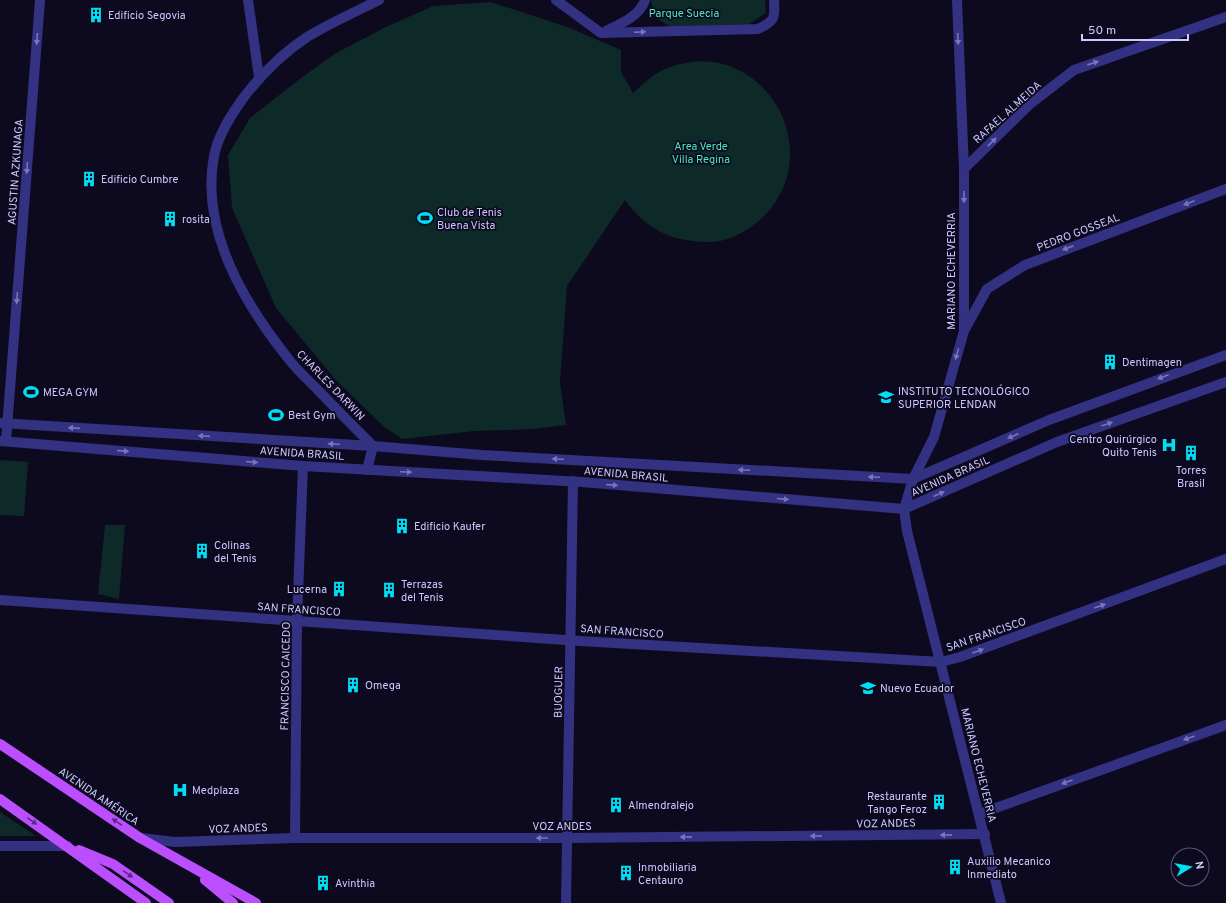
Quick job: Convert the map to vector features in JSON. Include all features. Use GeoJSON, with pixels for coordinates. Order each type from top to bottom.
{"type":"FeatureCollection","features":[{"type":"Feature","properties":{"kind":"main road","name":"AVENIDA AMÉRICA"},"geometry":{"type":"LineString","coordinates":[[0,744],[140,838],[256,903]]}},
{"type":"Feature","properties":{"kind":"main road"},"geometry":{"type":"LineString","coordinates":[[0,799],[68,846],[103,874],[146,903]]}},
{"type":"Feature","properties":{"kind":"main road"},"geometry":{"type":"LineString","coordinates":[[68,846],[113,864],[168,903]]}},
{"type":"Feature","properties":{"kind":"main road","name":"AVENIDA AMÉRICA"},"geometry":{"type":"LineString","coordinates":[[186,864],[233,903]]}},
{"type":"Feature","properties":{"kind":"street","name":"AGUSTIN AZKUNAGA"},"geometry":{"type":"LineString","coordinates":[[3,441],[40,0]]}},
{"type":"Feature","properties":{"kind":"street"},"geometry":{"type":"LineString","coordinates":[[248,0],[259,76]]}},
{"type":"Feature","properties":{"kind":"street","name":"CHARLES DARWIN"},"geometry":{"type":"LineString","coordinates":[[373,446],[291,362],[258,315],[236,278],[218,235],[212,207],[214,156],[221,135],[234,112],[259,76],[306,38],[379,0]]}},
{"type":"Feature","properties":{"kind":"street"},"geometry":{"type":"LineString","coordinates":[[556,0],[601,33],[758,28],[772,20],[775,14],[774,0]]}},
{"type":"Feature","properties":{"kind":"street"},"geometry":{"type":"LineString","coordinates":[[601,33],[634,15],[642,9],[645,0]]}},
{"type":"Feature","properties":{"kind":"street","name":"MARIANO ECHEVERRIA"},"geometry":{"type":"LineString","coordinates":[[956,0],[964,169],[964,331],[934,437],[913,479],[904,509],[907,531],[985,834],[1001,903]]}},
{"type":"Feature","properties":{"kind":"street","name":"RAFAEL ALMEIDA"},"geometry":{"type":"LineString","coordinates":[[964,169],[1030,104],[1074,70],[1226,17]]}},
{"type":"Feature","properties":{"kind":"street","name":"PEDRO GOSSEAL"},"geometry":{"type":"LineString","coordinates":[[964,331],[987,289],[1024,265],[1226,189]]}},
{"type":"Feature","properties":{"kind":"street","name":"AVENIDA BRASIL"},"geometry":{"type":"LineString","coordinates":[[4,424],[373,446],[482,455],[913,479],[1049,420],[1226,355]]}},
{"type":"Feature","properties":{"kind":"street","name":"AVENIDA BRASIL"},"geometry":{"type":"LineString","coordinates":[[3,441],[303,466],[573,481],[904,509],[1057,442],[1226,382]]}},
{"type":"Feature","properties":{"kind":"street"},"geometry":{"type":"LineString","coordinates":[[367,470],[373,446]]}},
{"type":"Feature","properties":{"kind":"street","name":"FRANCISCO CAICEDO"},"geometry":{"type":"LineString","coordinates":[[296,838],[297,621],[303,466]]}},
{"type":"Feature","properties":{"kind":"street","name":"BUOGUER"},"geometry":{"type":"LineString","coordinates":[[566,903],[573,481]]}},
{"type":"Feature","properties":{"kind":"street","name":"SAN FRANCISCO"},"geometry":{"type":"LineString","coordinates":[[0,600],[570,640],[941,662],[960,657],[1226,559]]}},
{"type":"Feature","properties":{"kind":"street"},"geometry":{"type":"LineString","coordinates":[[979,814],[1226,725]]}},
{"type":"Feature","properties":{"kind":"street","name":"VOZ ANDES"},"geometry":{"type":"LineString","coordinates":[[140,838],[175,842],[296,838],[568,838],[985,834]]}},
{"type":"Feature","properties":{"kind":"street"},"geometry":{"type":"LineString","coordinates":[[0,846],[68,846]]}},
{"type":"Feature","properties":{"kind":"green space","name":"Parque Suecia"},"geometry":{"type":"Polygon","coordinates":[[[651,0],[765,0],[766,13],[749,24],[670,27],[654,16],[651,0]]]}},
{"type":"Feature","properties":{"kind":"green space","name":"Club de Tenis Buena Vista"},"geometry":{"type":"Polygon","coordinates":[[[491,2],[570,28],[621,50],[621,72],[633,93],[655,75],[670,67],[703,61],[733,67],[758,83],[777,106],[788,133],[790,162],[781,192],[761,219],[736,236],[721,241],[693,241],[670,236],[660,232],[641,219],[625,200],[567,286],[560,382],[566,425],[534,429],[475,431],[402,439],[383,426],[334,378],[276,308],[232,208],[228,155],[250,118],[336,53],[386,27],[433,6],[491,2]]]}},
{"type":"Feature","properties":{"kind":"green space"},"geometry":{"type":"Polygon","coordinates":[[[0,460],[28,462],[24,516],[0,515],[0,460]]]}},
{"type":"Feature","properties":{"kind":"green space"},"geometry":{"type":"Polygon","coordinates":[[[105,525],[125,525],[119,599],[98,594],[105,525]]]}},
{"type":"Feature","properties":{"kind":"green space"},"geometry":{"type":"Polygon","coordinates":[[[0,812],[36,836],[0,836],[0,812]]]}},
{"type":"Feature","properties":{"kind":"place","name":"Edificio Segovia"},"geometry":{"type":"Point","coordinates":[96,15]}},
{"type":"Feature","properties":{"kind":"place","name":"Edificio Cumbre"},"geometry":{"type":"Point","coordinates":[89,179]}},
{"type":"Feature","properties":{"kind":"place","name":"Club de Tenis Buena Vista"},"geometry":{"type":"Point","coordinates":[425,218]}},
{"type":"Feature","properties":{"kind":"place","name":"rosita"},"geometry":{"type":"Point","coordinates":[170,219]}},
{"type":"Feature","properties":{"kind":"place","name":"Dentimagen"},"geometry":{"type":"Point","coordinates":[1110,362]}},
{"type":"Feature","properties":{"kind":"place","name":"MEGA GYM"},"geometry":{"type":"Point","coordinates":[31,392]}},
{"type":"Feature","properties":{"kind":"place","name":"INSTITUTO TECNOLÓGICO SUPERIOR LENDAN"},"geometry":{"type":"Point","coordinates":[886,397]}},
{"type":"Feature","properties":{"kind":"place","name":"Best Gym"},"geometry":{"type":"Point","coordinates":[276,415]}},
{"type":"Feature","properties":{"kind":"place","name":"Centro Quirúrgico Quito Tenis"},"geometry":{"type":"Point","coordinates":[1169,445]}},
{"type":"Feature","properties":{"kind":"place","name":"Torres Brasil"},"geometry":{"type":"Point","coordinates":[1191,453]}},
{"type":"Feature","properties":{"kind":"place","name":"Edificio Kaufer"},"geometry":{"type":"Point","coordinates":[402,526]}},
{"type":"Feature","properties":{"kind":"place","name":"Colinas del Tenis"},"geometry":{"type":"Point","coordinates":[202,551]}},
{"type":"Feature","properties":{"kind":"place","name":"Lucerna"},"geometry":{"type":"Point","coordinates":[339,589]}},
{"type":"Feature","properties":{"kind":"place","name":"Terrazas del Tenis"},"geometry":{"type":"Point","coordinates":[389,590]}},
{"type":"Feature","properties":{"kind":"place","name":"Omega"},"geometry":{"type":"Point","coordinates":[353,685]}},
{"type":"Feature","properties":{"kind":"place","name":"Nuevo Ecuador"},"geometry":{"type":"Point","coordinates":[868,688]}},
{"type":"Feature","properties":{"kind":"place","name":"Medplaza"},"geometry":{"type":"Point","coordinates":[180,790]}},
{"type":"Feature","properties":{"kind":"place","name":"Restaurante Tango Feroz"},"geometry":{"type":"Point","coordinates":[939,802]}},
{"type":"Feature","properties":{"kind":"place","name":"Almendralejo"},"geometry":{"type":"Point","coordinates":[616,805]}},
{"type":"Feature","properties":{"kind":"place","name":"Auxilio Mecanico Inmediato"},"geometry":{"type":"Point","coordinates":[955,867]}},
{"type":"Feature","properties":{"kind":"place","name":"Inmobiliaria Centauro"},"geometry":{"type":"Point","coordinates":[626,873]}},
{"type":"Feature","properties":{"kind":"place","name":"Avinthia"},"geometry":{"type":"Point","coordinates":[323,883]}},
{"type":"Feature","properties":{"kind":"park label","name":"Area Verde Villa Regina"},"geometry":{"type":"Point","coordinates":[701,152]}}]}
